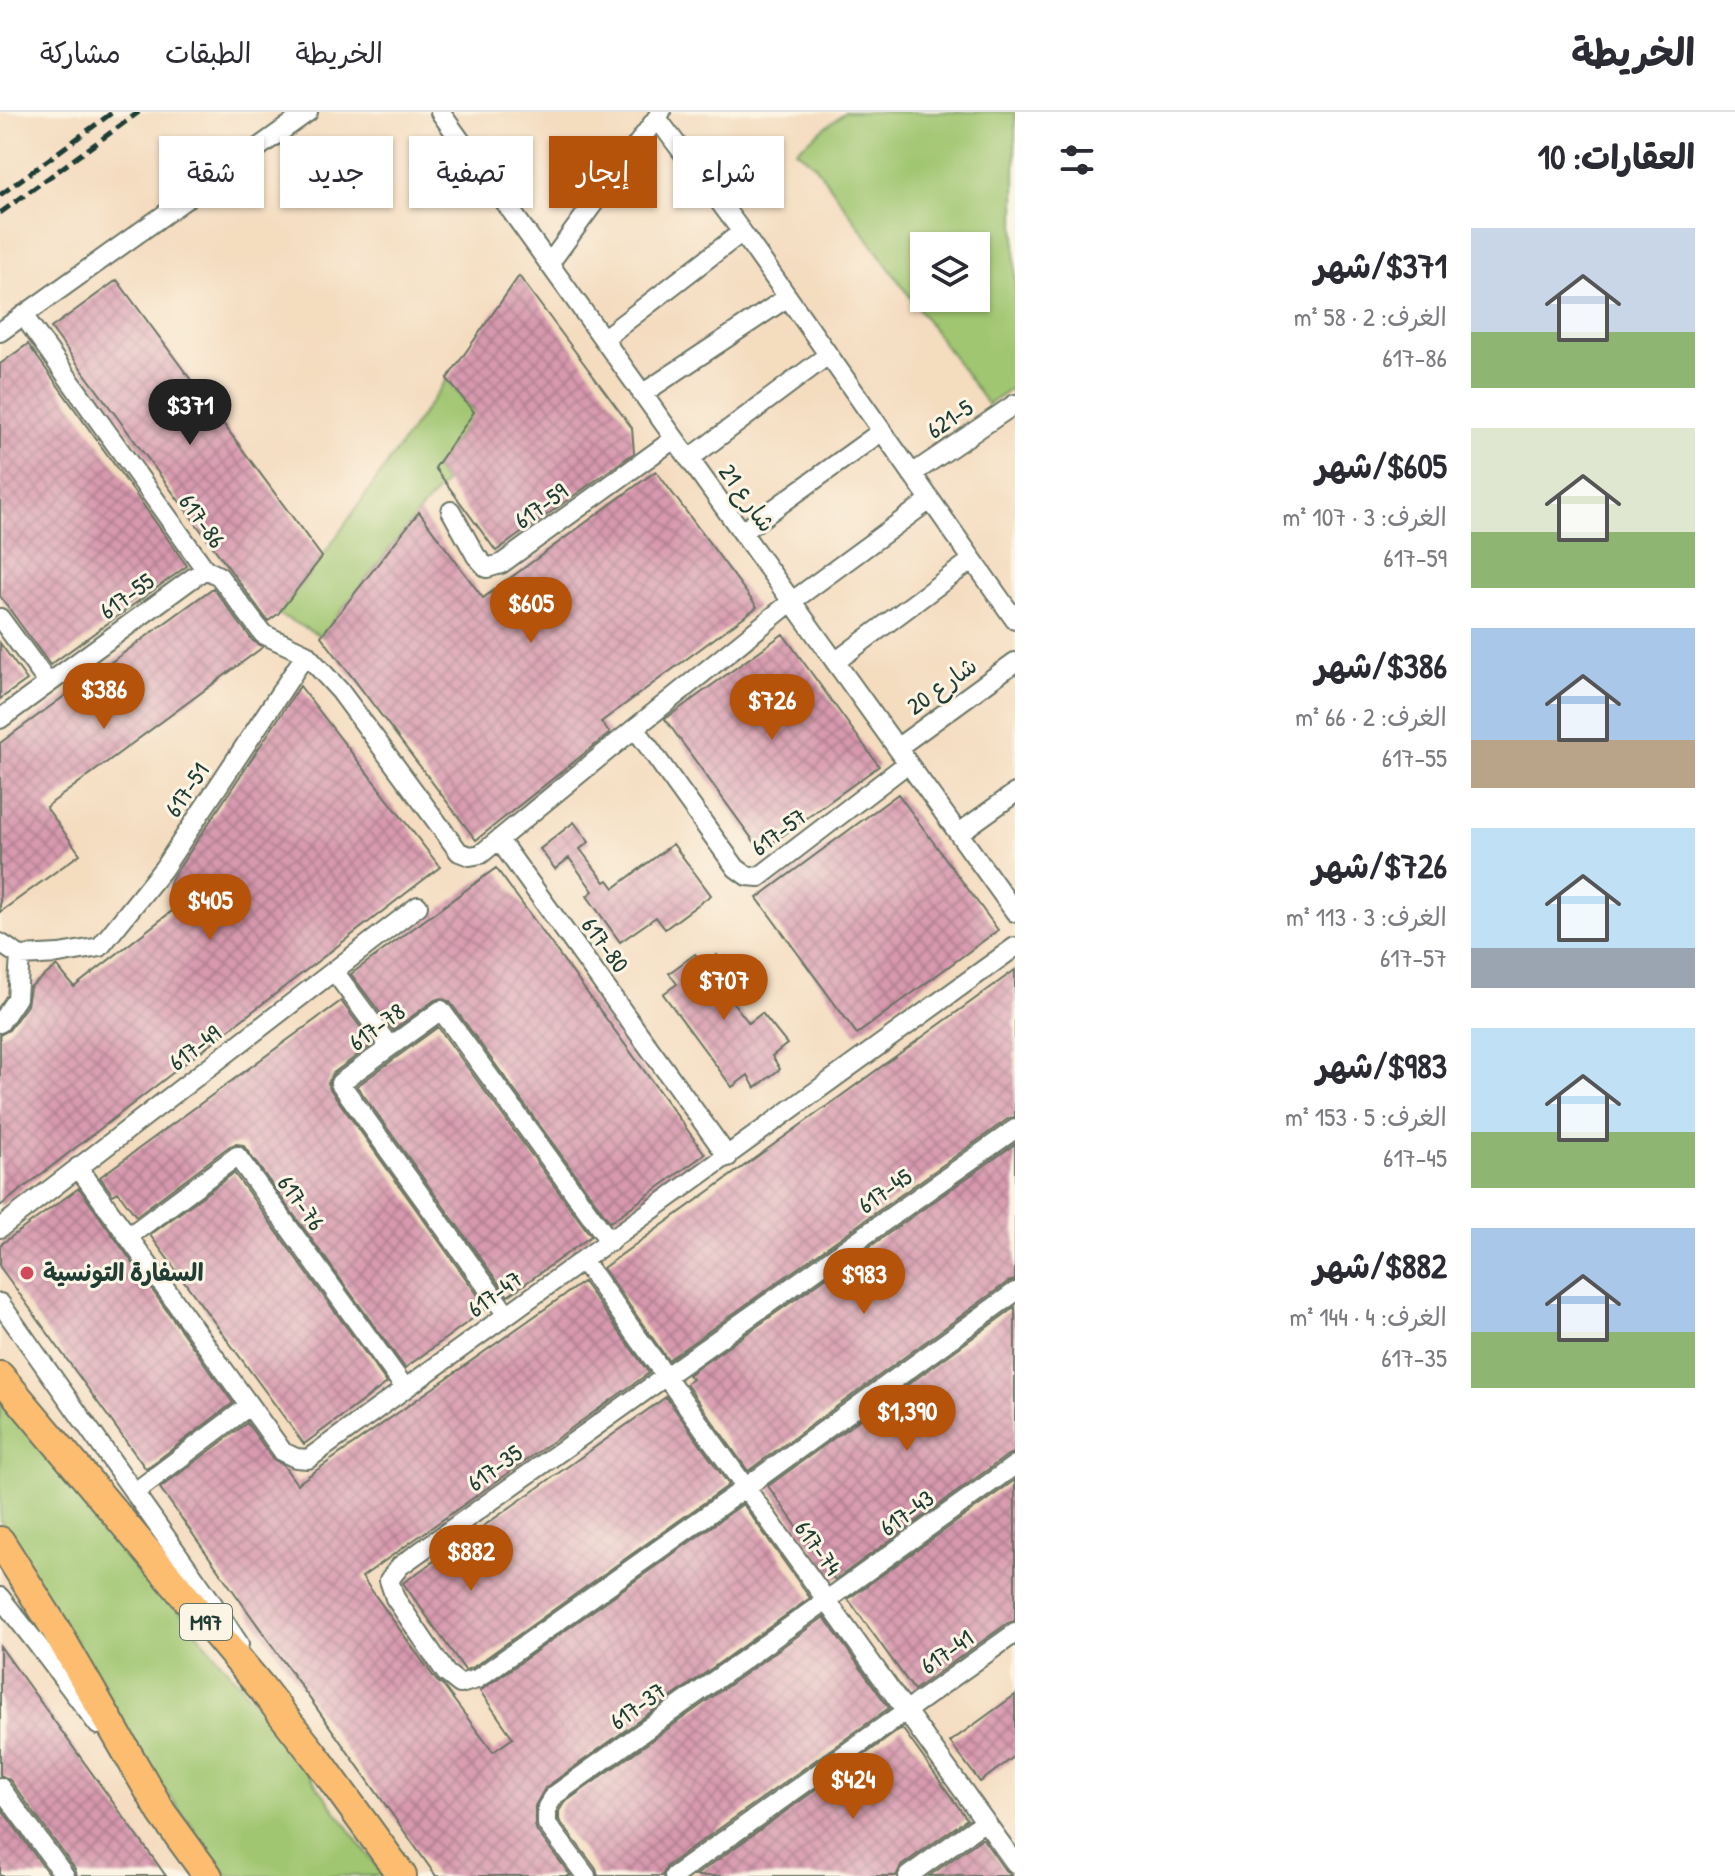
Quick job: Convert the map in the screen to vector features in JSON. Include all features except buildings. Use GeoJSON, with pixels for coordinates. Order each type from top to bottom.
{"type":"FeatureCollection","features":[{"type":"Feature","properties":{"kind":"highway","name":"M97"},"geometry":{"type":"LineString","coordinates":[[0,1376],[292,1727],[402,1876]]}},
{"type":"Feature","properties":{"kind":"highway"},"geometry":{"type":"LineString","coordinates":[[0,1541],[55,1628],[162,1813],[208,1876]]}},
{"type":"Feature","properties":{"kind":"street"},"geometry":{"type":"LineString","coordinates":[[0,332],[308,112]]}},
{"type":"Feature","properties":{"kind":"street","name":"شارع 21"},"geometry":{"type":"LineString","coordinates":[[440,112],[1014,907]]}},
{"type":"Feature","properties":{"kind":"street"},"geometry":{"type":"LineString","coordinates":[[549,264],[659,115],[1015,620]]}},
{"type":"Feature","properties":{"kind":"street"},"geometry":{"type":"LineString","coordinates":[[603,339],[742,232]]}},
{"type":"Feature","properties":{"kind":"street"},"geometry":{"type":"LineString","coordinates":[[642,394],[788,297]]}},
{"type":"Feature","properties":{"kind":"street","name":"617-86"},"geometry":{"type":"LineString","coordinates":[[23,315],[205,569],[219,576],[263,634],[306,654]]}},
{"type":"Feature","properties":{"kind":"street"},"geometry":{"type":"LineString","coordinates":[[689,459],[828,355]]}},
{"type":"Feature","properties":{"kind":"street","name":"621-5"},"geometry":{"type":"LineString","coordinates":[[912,474],[1015,404]]}},
{"type":"Feature","properties":{"kind":"street"},"geometry":{"type":"LineString","coordinates":[[742,532],[882,431]]}},
{"type":"Feature","properties":{"kind":"street","name":"617-59"},"geometry":{"type":"LineString","coordinates":[[451,511],[476,556],[487,568],[501,564],[674,439]]}},
{"type":"Feature","properties":{"kind":"street"},"geometry":{"type":"LineString","coordinates":[[306,654],[340,691],[459,852],[470,856],[481,854],[791,602],[930,500]]}},
{"type":"Feature","properties":{"kind":"street"},"geometry":{"type":"LineString","coordinates":[[835,662],[972,560]]}},
{"type":"Feature","properties":{"kind":"street","name":"617-55"},"geometry":{"type":"LineString","coordinates":[[0,719],[205,569]]}},
{"type":"Feature","properties":{"kind":"street"},"geometry":{"type":"LineString","coordinates":[[0,618],[48,683]]}},
{"type":"Feature","properties":{"kind":"street","name":"617-51"},"geometry":{"type":"LineString","coordinates":[[20,956],[100,947],[163,869],[306,654]]}},
{"type":"Feature","properties":{"kind":"street","name":"شارع 20"},"geometry":{"type":"LineString","coordinates":[[897,748],[1015,662]]}},
{"type":"Feature","properties":{"kind":"street","name":"617-57"},"geometry":{"type":"LineString","coordinates":[[635,728],[736,868],[747,876],[759,877],[908,763]]}},
{"type":"Feature","properties":{"kind":"street"},"geometry":{"type":"LineString","coordinates":[[959,833],[1015,793]]}},
{"type":"Feature","properties":{"kind":"street","name":"617-80"},"geometry":{"type":"LineString","coordinates":[[499,840],[728,1157]]}},
{"type":"Feature","properties":{"kind":"street","name":"617-49"},"geometry":{"type":"LineString","coordinates":[[0,1228],[418,906]]}},
{"type":"Feature","properties":{"kind":"street"},"geometry":{"type":"LineString","coordinates":[[0,943],[20,956],[17,998],[0,1023]]}},
{"type":"Feature","properties":{"kind":"street","name":"617-47"},"geometry":{"type":"LineString","coordinates":[[78,1167],[283,1452],[308,1459],[1015,947]]}},
{"type":"Feature","properties":{"kind":"street"},"geometry":{"type":"LineString","coordinates":[[334,971],[390,1047]]}},
{"type":"Feature","properties":{"kind":"street","name":"617-78"},"geometry":{"type":"LineString","coordinates":[[507,1315],[340,1083],[441,1010],[610,1242]]}},
{"type":"Feature","properties":{"kind":"street","name":"617-45"},"geometry":{"type":"LineString","coordinates":[[666,1376],[1015,1129]]}},
{"type":"Feature","properties":{"kind":"street","name":"617-76"},"geometry":{"type":"LineString","coordinates":[[128,1237],[237,1156],[405,1388]]}},
{"type":"Feature","properties":{"kind":"street","name":"617-74"},"geometry":{"type":"LineString","coordinates":[[583,1261],[1015,1863]]}},
{"type":"Feature","properties":{"kind":"street"},"geometry":{"type":"LineString","coordinates":[[745,1488],[1015,1292]]}},
{"type":"Feature","properties":{"kind":"street"},"geometry":{"type":"LineString","coordinates":[[0,1303],[209,1598],[292,1727]]}},
{"type":"Feature","properties":{"kind":"street","name":"617-35"},"geometry":{"type":"LineString","coordinates":[[666,1376],[400,1566],[389,1580],[395,1598],[446,1673],[460,1684],[477,1679],[745,1488]]}},
{"type":"Feature","properties":{"kind":"street"},"geometry":{"type":"LineString","coordinates":[[135,1492],[249,1406]]}},
{"type":"Feature","properties":{"kind":"street","name":"617-43"},"geometry":{"type":"LineString","coordinates":[[826,1600],[1015,1465]]}},
{"type":"Feature","properties":{"kind":"street"},"geometry":{"type":"LineString","coordinates":[[0,1597],[162,1813]]}},
{"type":"Feature","properties":{"kind":"street","name":"617-37"},"geometry":{"type":"LineString","coordinates":[[586,1876],[547,1824],[547,1807],[555,1795],[826,1600]]}},
{"type":"Feature","properties":{"kind":"street","name":"617-41"},"geometry":{"type":"LineString","coordinates":[[906,1711],[1015,1633]]}},
{"type":"Feature","properties":{"kind":"street"},"geometry":{"type":"LineString","coordinates":[[674,1876],[906,1711]]}},
{"type":"Feature","properties":{"kind":"street"},"geometry":{"type":"LineString","coordinates":[[0,1787],[65,1876]]}},
{"type":"Feature","properties":{"kind":"street"},"geometry":{"type":"LineString","coordinates":[[908,1876],[985,1821]]}},
{"type":"Feature","properties":{"kind":"green space"},"geometry":{"type":"Polygon","coordinates":[[[845,112],[1015,112],[1015,386],[988,405],[921,312],[990,312],[990,232],[910,232],[910,297],[814,164],[796,150],[845,112]]]}},
{"type":"Feature","properties":{"kind":"green space"},"geometry":{"type":"Polygon","coordinates":[[[447,379],[474,413],[435,468],[445,483],[321,636],[278,614],[322,557],[447,379]]]}},
{"type":"Feature","properties":{"kind":"green space"},"geometry":{"type":"Polygon","coordinates":[[[0,1399],[261,1710],[384,1876],[227,1876],[159,1781],[0,1520],[0,1399]]]}},
{"type":"Feature","properties":{"kind":"railway"},"geometry":{"type":"LineString","coordinates":[[0,195],[113,112]]}},
{"type":"Feature","properties":{"kind":"railway"},"geometry":{"type":"LineString","coordinates":[[0,213],[139,112]]}},
{"type":"Feature","properties":{"kind":"place","name":"السفارة التونسية"},"geometry":{"type":"Point","coordinates":[27,1273]}}]}
